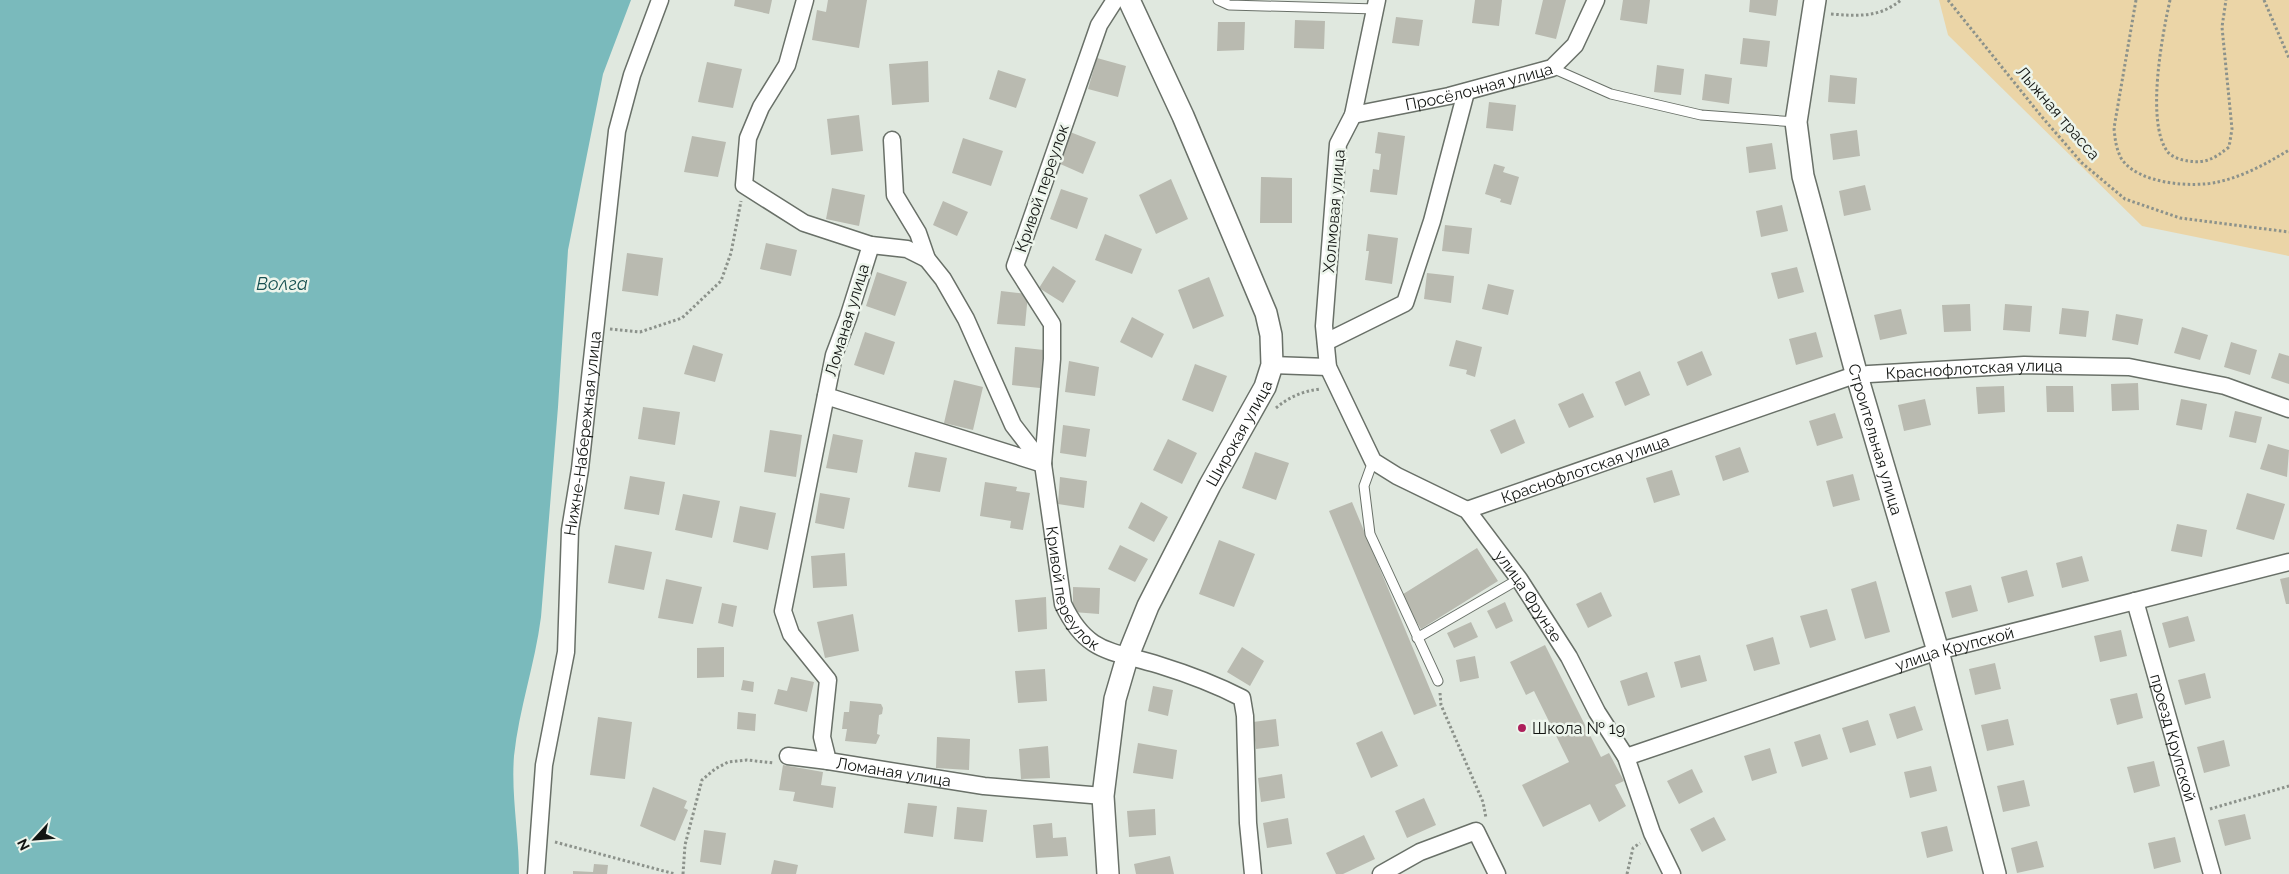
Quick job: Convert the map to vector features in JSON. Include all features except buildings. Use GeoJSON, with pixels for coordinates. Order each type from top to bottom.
{"type":"FeatureCollection","features":[{"type":"Feature","properties":{"kind":"street","name":"Нижне-Набережная улица"},"geometry":{"type":"LineString","coordinates":[[536,874],[544,765],[566,652],[570,530],[580,469],[597,328],[617,131],[632,75],[660,0]]}},
{"type":"Feature","properties":{"kind":"street"},"geometry":{"type":"LineString","coordinates":[[805,0],[787,66],[761,107],[748,138],[744,185],[804,223],[870,245],[907,249],[927,259]]}},
{"type":"Feature","properties":{"kind":"street","name":"Кривой переулок"},"geometry":{"type":"LineString","coordinates":[[1115,0],[1099,25],[1015,266],[1052,324],[1052,359],[1043,464],[1063,604],[1070,620],[1082,635],[1105,651],[1127,658],[1147,661],[1207,680],[1242,698],[1245,716],[1248,823],[1254,874]]}},
{"type":"Feature","properties":{"kind":"street","name":"Широкая улица"},"geometry":{"type":"LineString","coordinates":[[1108,874],[1103,796],[1115,699],[1127,658],[1148,606],[1210,485],[1265,387],[1272,365],[1271,335],[1266,313],[1183,116],[1129,0]]}},
{"type":"Feature","properties":{"kind":"street","name":"Просёлочная улица"},"geometry":{"type":"LineString","coordinates":[[1353,115],[1466,92],[1552,68],[1575,46],[1596,0]]}},
{"type":"Feature","properties":{"kind":"street","name":"Холмовая улица"},"geometry":{"type":"LineString","coordinates":[[1328,367],[1324,326],[1338,144],[1353,115],[1375,3]]}},
{"type":"Feature","properties":{"kind":"street","name":"Строительная улица"},"geometry":{"type":"LineString","coordinates":[[1821,7],[1796,122],[1803,176],[1857,376],[1938,651],[1995,874]]}},
{"type":"Feature","properties":{"kind":"street"},"geometry":{"type":"LineString","coordinates":[[1326,342],[1405,303],[1432,222],[1466,92]]}},
{"type":"Feature","properties":{"kind":"street","name":"Кривой переулок"},"geometry":{"type":"LineString","coordinates":[[892,140],[895,195],[918,233],[927,259],[943,279],[966,319],[1013,425],[1043,464]]}},
{"type":"Feature","properties":{"kind":"street","name":"Ломаная улица"},"geometry":{"type":"LineString","coordinates":[[870,245],[848,318],[834,355],[783,611],[791,634],[828,680],[822,737],[828,761],[984,786],[1103,796]]}},
{"type":"Feature","properties":{"kind":"street"},"geometry":{"type":"LineString","coordinates":[[1272,365],[1328,367],[1373,461]]}},
{"type":"Feature","properties":{"kind":"street","name":"Краснофлотская улица"},"geometry":{"type":"LineString","coordinates":[[1467,510],[1857,376],[2024,365],[2129,367],[2225,386],[2289,409]]}},
{"type":"Feature","properties":{"kind":"street","name":"Ломаная улица"},"geometry":{"type":"LineString","coordinates":[[826,396],[1043,464]]}},
{"type":"Feature","properties":{"kind":"street","name":"улица Фрунзе"},"geometry":{"type":"LineString","coordinates":[[1373,461],[1397,476],[1467,510],[1519,579],[1569,656],[1597,712],[1626,757],[1652,833],[1672,874]]}},
{"type":"Feature","properties":{"kind":"street","name":"улица Крупской"},"geometry":{"type":"LineString","coordinates":[[1626,757],[1938,651],[2289,562]]}},
{"type":"Feature","properties":{"kind":"street","name":"проезд Крупской"},"geometry":{"type":"LineString","coordinates":[[2135,602],[2212,874]]}},
{"type":"Feature","properties":{"kind":"street"},"geometry":{"type":"LineString","coordinates":[[788,756],[828,761]]}},
{"type":"Feature","properties":{"kind":"street"},"geometry":{"type":"LineString","coordinates":[[1381,874],[1420,852],[1476,831],[1497,874]]}},
{"type":"Feature","properties":{"kind":"lane"},"geometry":{"type":"LineString","coordinates":[[1218,0],[1229,5],[1375,3]]}},
{"type":"Feature","properties":{"kind":"lane"},"geometry":{"type":"LineString","coordinates":[[1552,68],[1611,94],[1701,115],[1796,122]]}},
{"type":"Feature","properties":{"kind":"lane"},"geometry":{"type":"LineString","coordinates":[[1373,461],[1364,486],[1370,534],[1438,681]]}},
{"type":"Feature","properties":{"kind":"lane"},"geometry":{"type":"LineString","coordinates":[[1417,638],[1519,579]]}},
{"type":"Feature","properties":{"kind":"path"},"geometry":{"type":"LineString","coordinates":[[1821,7],[1866,16],[1889,10],[1900,0]]}},
{"type":"Feature","properties":{"kind":"path","name":"Лыжная трасса"},"geometry":{"type":"LineString","coordinates":[[1948,0],[2042,117],[2082,163],[2126,199],[2180,218],[2289,232]]}},
{"type":"Feature","properties":{"kind":"path","name":"Лыжная трасса"},"geometry":{"type":"LineString","coordinates":[[2136,0],[2114,128],[2115,144],[2122,160],[2143,176],[2179,185],[2226,180],[2258,169],[2289,150]]}},
{"type":"Feature","properties":{"kind":"path"},"geometry":{"type":"LineString","coordinates":[[2170,0],[2165,20],[2157,104],[2160,136],[2168,153],[2181,160],[2198,163],[2214,159],[2229,147],[2232,129],[2222,27],[2226,0]]}},
{"type":"Feature","properties":{"kind":"path"},"geometry":{"type":"LineString","coordinates":[[2264,0],[2289,58]]}},
{"type":"Feature","properties":{"kind":"path"},"geometry":{"type":"LineString","coordinates":[[597,328],[640,332],[682,318],[721,281],[731,253],[744,185]]}},
{"type":"Feature","properties":{"kind":"path"},"geometry":{"type":"LineString","coordinates":[[1274,410],[1287,399],[1308,390],[1337,387]]}},
{"type":"Feature","properties":{"kind":"path"},"geometry":{"type":"LineString","coordinates":[[1438,681],[1441,705],[1483,802],[1487,821],[1476,831]]}},
{"type":"Feature","properties":{"kind":"path"},"geometry":{"type":"LineString","coordinates":[[683,874],[684,845],[702,780],[714,769],[728,762],[748,760],[767,764],[776,763],[788,756]]}},
{"type":"Feature","properties":{"kind":"path"},"geometry":{"type":"LineString","coordinates":[[2195,814],[2289,786]]}},
{"type":"Feature","properties":{"kind":"path"},"geometry":{"type":"LineString","coordinates":[[1627,874],[1633,848],[1652,833]]}},
{"type":"Feature","properties":{"kind":"path"},"geometry":{"type":"LineString","coordinates":[[538,840],[567,844],[675,874]]}},
{"type":"Feature","properties":{"kind":"shaded area"},"geometry":{"type":"Polygon","coordinates":[[[1939,0],[2289,0],[2289,256],[2142,226],[1948,35],[1939,0]]]}},
{"type":"Feature","properties":{"kind":"water","name":"Волга"},"geometry":{"type":"Polygon","coordinates":[[[0,0],[631,0],[603,74],[568,250],[558,407],[541,617],[519,721],[514,756],[513,771],[519,874],[0,874],[0,0]]]}},
{"type":"Feature","properties":{"kind":"place","name":"Школа № 19"},"geometry":{"type":"Point","coordinates":[1522,728]}}]}
